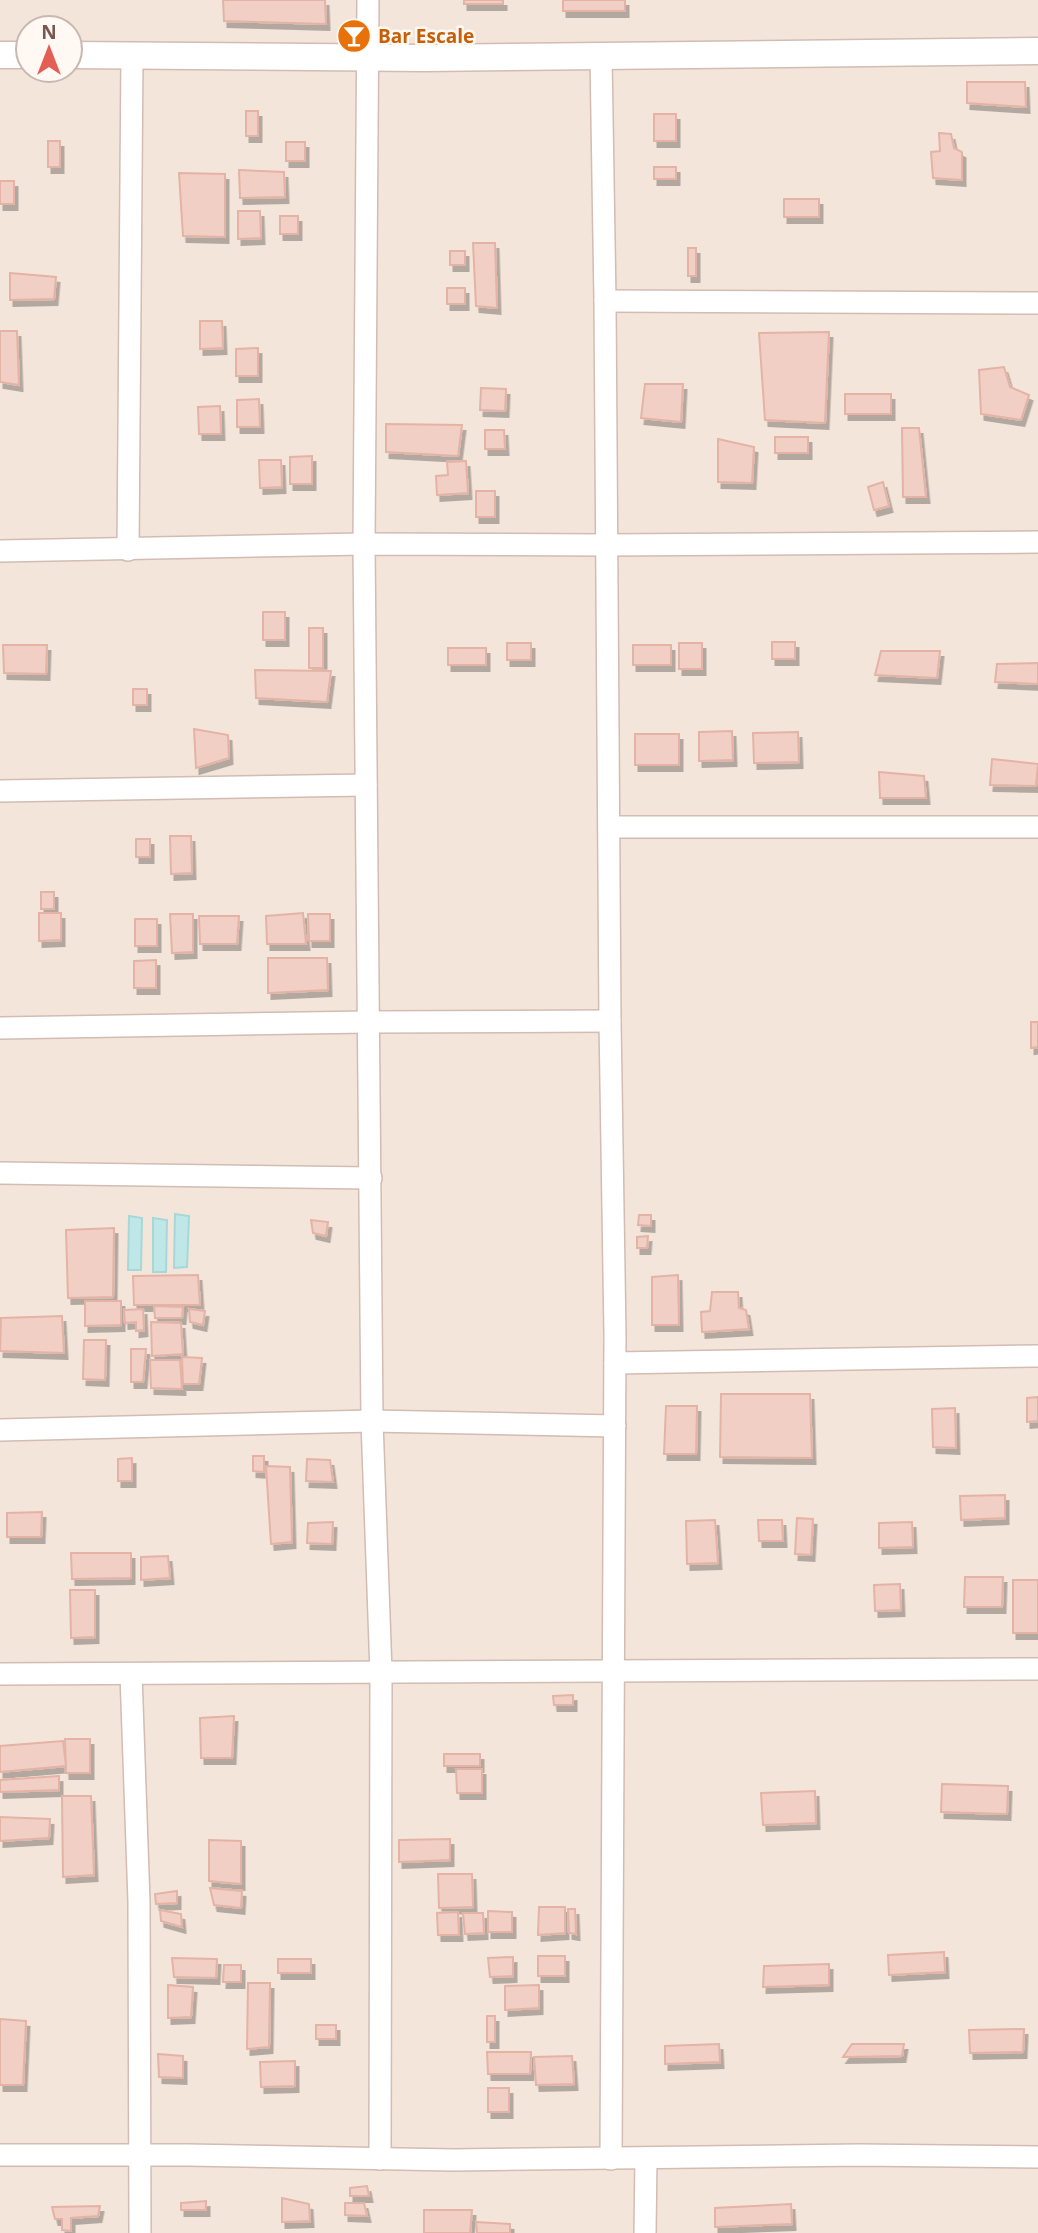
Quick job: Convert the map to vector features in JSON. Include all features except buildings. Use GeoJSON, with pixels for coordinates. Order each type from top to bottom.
{"type":"FeatureCollection","features":[{"type":"Feature","properties":{"kind":"street"},"geometry":{"type":"LineString","coordinates":[[368,0],[364,544],[372,1421],[381,1672],[380,2159]]}},
{"type":"Feature","properties":{"kind":"street"},"geometry":{"type":"LineString","coordinates":[[84,55],[368,58],[1038,51]]}},
{"type":"Feature","properties":{"kind":"street"},"geometry":{"type":"LineString","coordinates":[[128,550],[132,56]]}},
{"type":"Feature","properties":{"kind":"street"},"geometry":{"type":"LineString","coordinates":[[601,56],[615,1363],[611,2159]]}},
{"type":"Feature","properties":{"kind":"street"},"geometry":{"type":"LineString","coordinates":[[605,301],[1038,303]]}},
{"type":"Feature","properties":{"kind":"street"},"geometry":{"type":"LineString","coordinates":[[0,551],[364,544],[1038,542]]}},
{"type":"Feature","properties":{"kind":"street"},"geometry":{"type":"LineString","coordinates":[[0,791],[366,785]]}},
{"type":"Feature","properties":{"kind":"street"},"geometry":{"type":"LineString","coordinates":[[609,827],[1038,827]]}},
{"type":"Feature","properties":{"kind":"street"},"geometry":{"type":"LineString","coordinates":[[0,1028],[610,1021]]}},
{"type":"Feature","properties":{"kind":"street"},"geometry":{"type":"LineString","coordinates":[[0,1173],[371,1178]]}},
{"type":"Feature","properties":{"kind":"street"},"geometry":{"type":"LineString","coordinates":[[615,1363],[1038,1356]]}},
{"type":"Feature","properties":{"kind":"street"},"geometry":{"type":"LineString","coordinates":[[0,1430],[372,1421],[615,1426]]}},
{"type":"Feature","properties":{"kind":"street"},"geometry":{"type":"LineString","coordinates":[[0,1674],[1038,1669]]}},
{"type":"Feature","properties":{"kind":"street"},"geometry":{"type":"LineString","coordinates":[[131,1674],[139,1902],[140,2233]]}},
{"type":"Feature","properties":{"kind":"street"},"geometry":{"type":"LineString","coordinates":[[0,2155],[380,2159],[859,2155],[1038,2157]]}},
{"type":"Feature","properties":{"kind":"street"},"geometry":{"type":"LineString","coordinates":[[645,2233],[646,2158]]}},
{"type":"Feature","properties":{"kind":"shaded area"},"geometry":{"type":"Polygon","coordinates":[[[0,0],[1038,0],[1038,2233],[0,2233],[0,0]]]}},
{"type":"Feature","properties":{"kind":"water"},"geometry":{"type":"Polygon","coordinates":[[[175,1214],[189,1216],[187,1267],[174,1268],[175,1214]]]}},
{"type":"Feature","properties":{"kind":"water"},"geometry":{"type":"Polygon","coordinates":[[[129,1216],[142,1218],[141,1270],[128,1270],[129,1216]]]}},
{"type":"Feature","properties":{"kind":"water"},"geometry":{"type":"Polygon","coordinates":[[[153,1218],[167,1220],[166,1272],[153,1272],[153,1218]]]}},
{"type":"Feature","properties":{"kind":"place","name":"Bar Escale"},"geometry":{"type":"Point","coordinates":[354,36]}}]}
